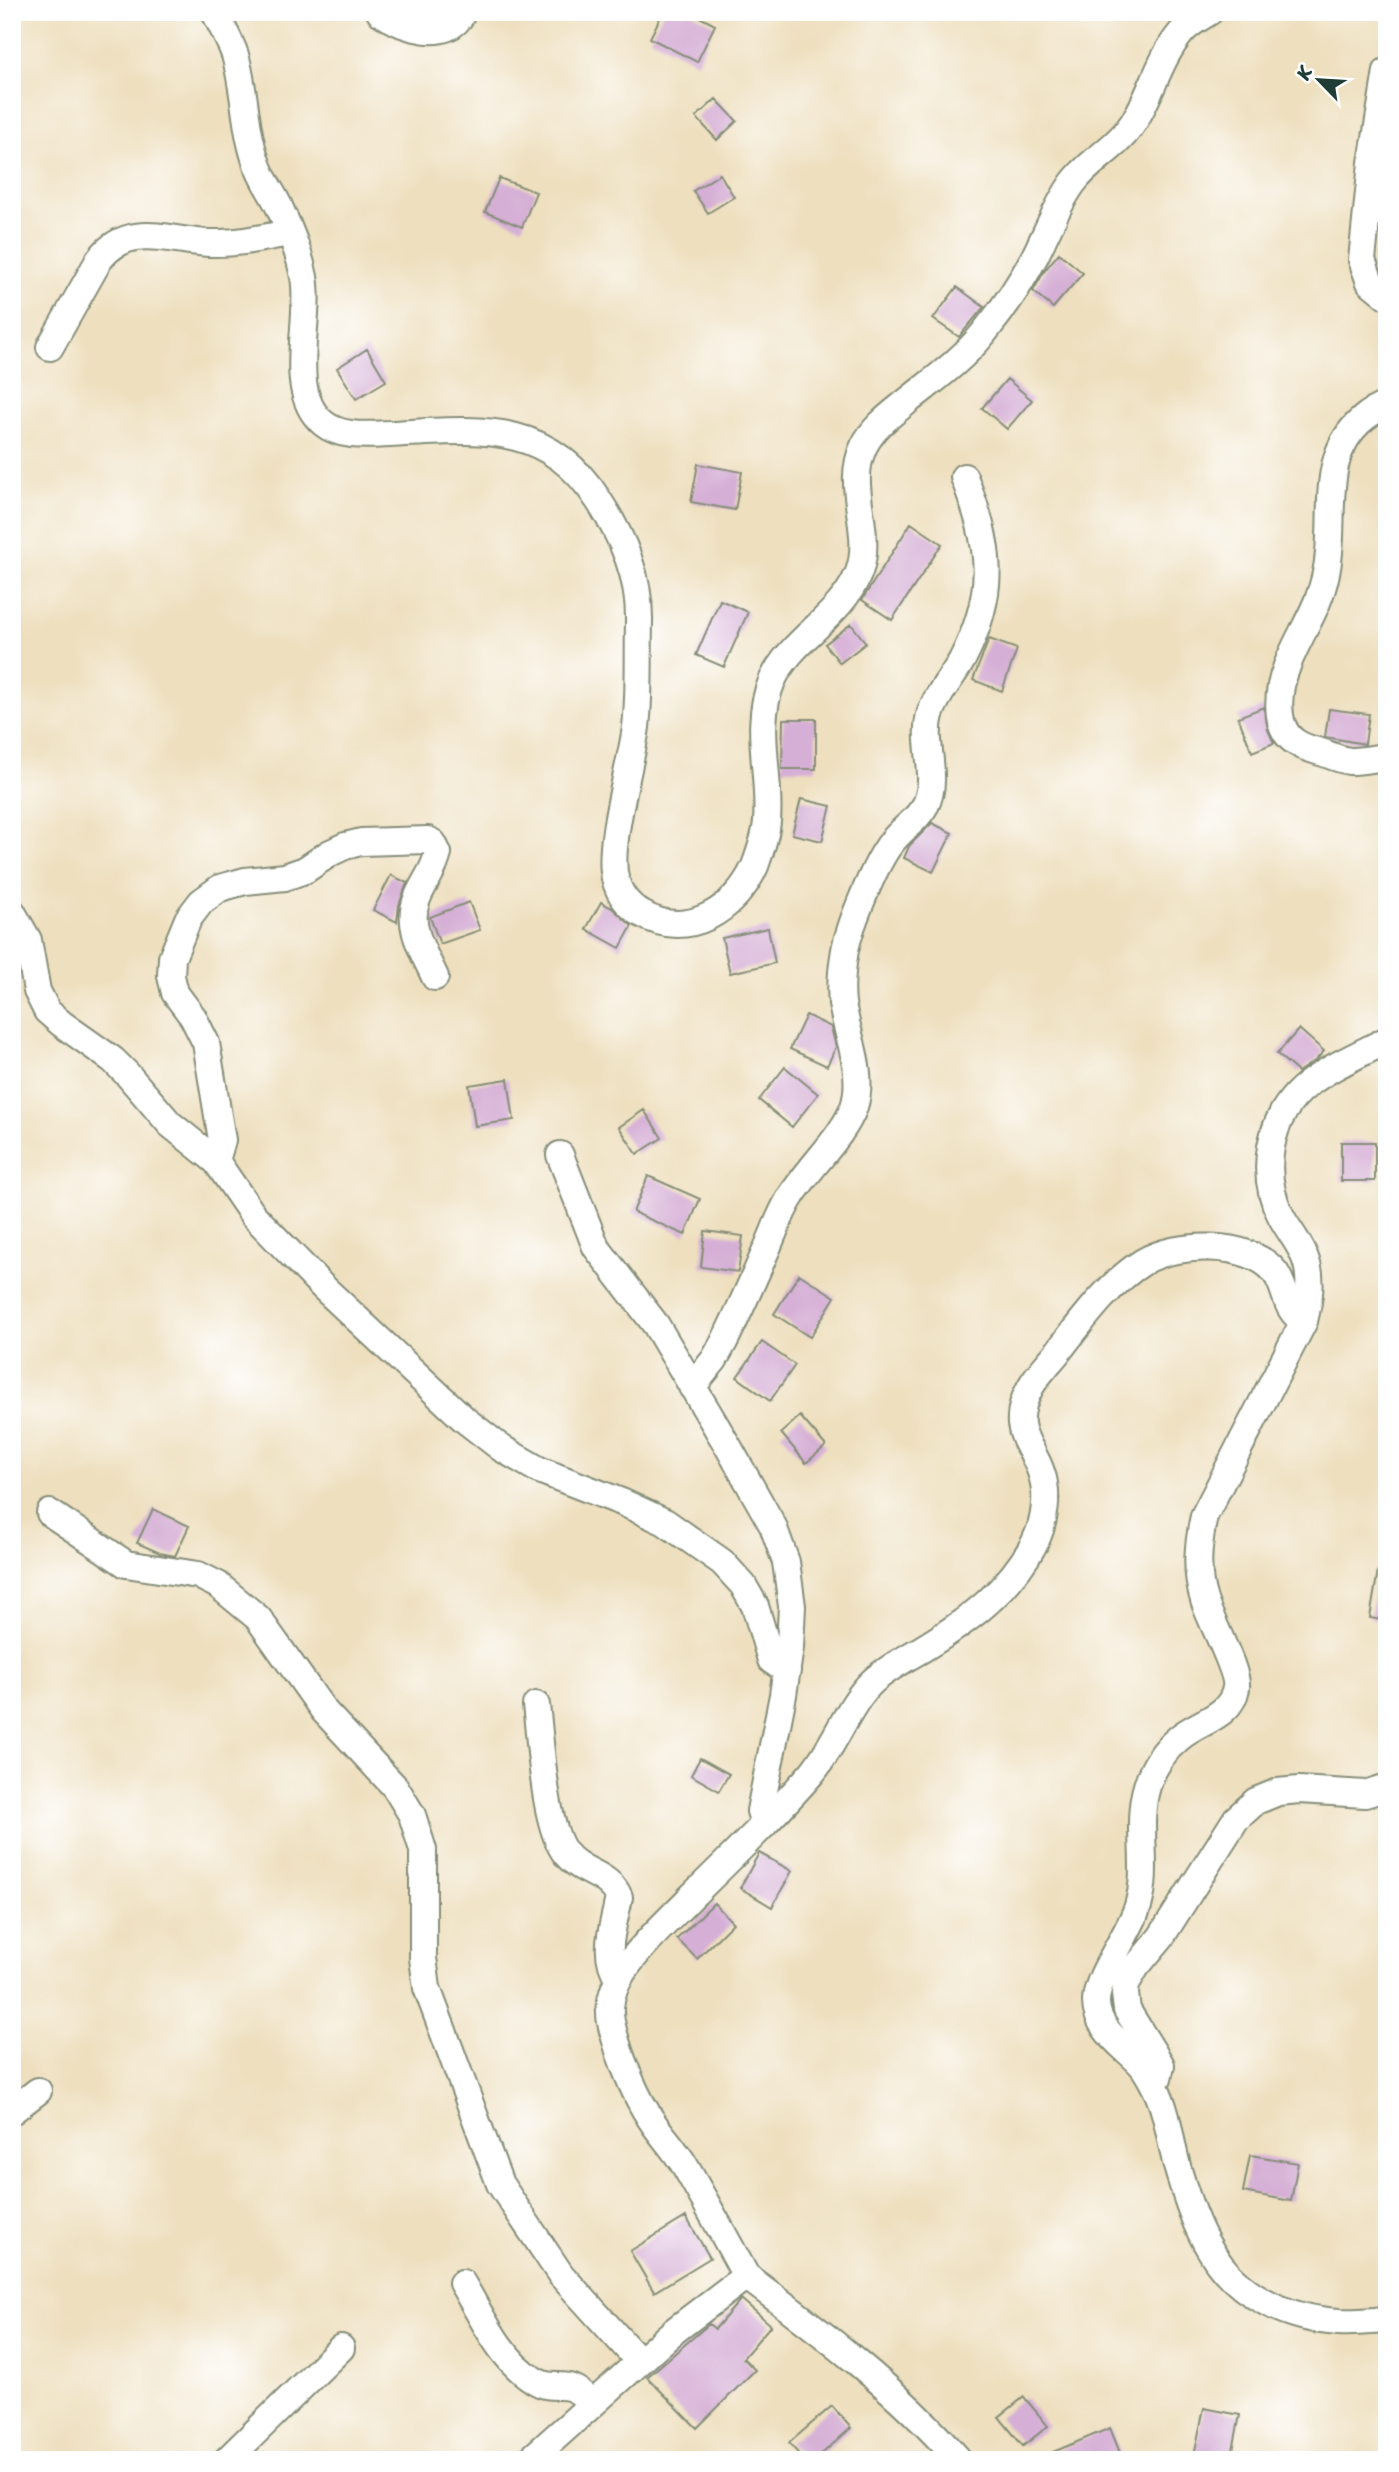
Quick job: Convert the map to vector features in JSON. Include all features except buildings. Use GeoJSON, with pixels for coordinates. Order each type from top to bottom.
{"type":"FeatureCollection","features":[{"type":"Feature","properties":{"kind":"street"},"geometry":{"type":"LineString","coordinates":[[215,12],[234,53],[258,168],[281,211],[304,275],[306,309],[302,377],[304,392],[311,409],[322,422],[338,433],[369,435],[479,429],[526,439],[573,469],[592,489],[611,520],[635,579],[639,610],[636,723],[618,829],[614,866],[617,884],[624,898],[635,910],[650,919],[682,925],[699,922],[733,901],[754,868],[764,841],[767,821],[763,718],[767,694],[774,675],[786,656],[848,593],[857,578],[862,560],[863,540],[856,472],[866,441],[878,425],[960,358],[983,334],[1031,263],[1074,181],[1088,166],[1117,144],[1131,127],[1181,33],[1209,12]]}},
{"type":"Feature","properties":{"kind":"street"},"geometry":{"type":"LineString","coordinates":[[232,12],[241,39],[234,53]]}},
{"type":"Feature","properties":{"kind":"street"},"geometry":{"type":"LineString","coordinates":[[380,12],[402,25],[429,30],[451,26],[463,12]]}},
{"type":"Feature","properties":{"kind":"street"},"geometry":{"type":"LineString","coordinates":[[1387,71],[1372,163],[1362,260],[1370,282],[1387,296]]}},
{"type":"Feature","properties":{"kind":"street"},"geometry":{"type":"LineString","coordinates":[[50,347],[99,260],[122,239],[141,236],[221,243],[243,242],[289,233]]}},
{"type":"Feature","properties":{"kind":"street"},"geometry":{"type":"LineString","coordinates":[[1387,404],[1364,417],[1353,429],[1334,466],[1331,490],[1331,547],[1326,573],[1312,618],[1286,668],[1280,714],[1287,734],[1295,742],[1307,747],[1348,761],[1387,757]]}},
{"type":"Feature","properties":{"kind":"street"},"geometry":{"type":"LineString","coordinates":[[692,1387],[714,1360],[724,1342],[788,1201],[806,1173],[843,1127],[854,1106],[857,1074],[842,1001],[842,967],[846,947],[883,854],[927,802],[931,785],[931,713],[971,642],[986,595],[987,554],[984,535],[964,477]]}},
{"type":"Feature","properties":{"kind":"street"},"geometry":{"type":"LineString","coordinates":[[216,1161],[222,1140],[206,1043],[199,1027],[175,993],[170,967],[174,949],[188,919],[209,895],[233,884],[285,877],[305,870],[330,853],[361,842],[428,840],[433,843],[438,853],[417,899],[414,927],[435,977]]}},
{"type":"Feature","properties":{"kind":"street"},"geometry":{"type":"LineString","coordinates":[[12,912],[28,940],[37,991],[47,1011],[113,1060],[170,1124],[216,1161],[253,1215],[323,1287],[482,1434],[540,1470],[665,1522],[722,1562],[743,1585],[755,1606],[771,1660],[787,1671]]}},
{"type":"Feature","properties":{"kind":"street"},"geometry":{"type":"LineString","coordinates":[[1387,1040],[1307,1085],[1292,1101],[1277,1125],[1270,1149],[1269,1175],[1272,1194],[1280,1214],[1306,1258],[1310,1278],[1309,1300],[1304,1321],[1204,1516],[1199,1543],[1198,1569],[1203,1598],[1227,1658],[1235,1670],[1237,1684],[1234,1698],[1225,1710],[1180,1736],[1154,1768],[1143,1810],[1144,1875],[1138,1905],[1128,1933],[1097,1987],[1096,2005],[1100,2021],[1143,2067],[1155,2086],[1165,2107],[1178,2170],[1196,2221],[1211,2252],[1230,2276],[1252,2294],[1279,2310],[1311,2319],[1342,2323],[1387,2320]]}},
{"type":"Feature","properties":{"kind":"street"},"geometry":{"type":"LineString","coordinates":[[560,1155],[596,1247],[656,1325],[773,1527],[786,1562],[792,1606],[787,1671],[760,1811],[764,1825]]}},
{"type":"Feature","properties":{"kind":"street"},"geometry":{"type":"LineString","coordinates":[[959,2460],[894,2395],[839,2346],[746,2276],[702,2195],[639,2101],[627,2076],[610,2022],[614,1990],[662,1927],[764,1825],[824,1759],[856,1702],[869,1685],[888,1668],[984,1607],[1024,1561],[1037,1539],[1045,1496],[1043,1474],[1022,1431],[1024,1402],[1031,1385],[1098,1302],[1144,1261],[1165,1252],[1192,1247],[1237,1250],[1267,1263],[1276,1274],[1293,1313],[1304,1321]]}},
{"type":"Feature","properties":{"kind":"street"},"geometry":{"type":"LineString","coordinates":[[50,1513],[126,1564],[198,1575],[218,1585],[258,1618],[324,1711],[395,1787],[412,1815],[423,1850],[423,1958],[426,1988],[500,2184],[561,2275],[639,2361]]}},
{"type":"Feature","properties":{"kind":"street"},"geometry":{"type":"LineString","coordinates":[[536,1705],[551,1816],[559,1842],[574,1863],[610,1882],[619,1897],[609,1942],[611,1965],[620,1979]]}},
{"type":"Feature","properties":{"kind":"street"},"geometry":{"type":"LineString","coordinates":[[1155,2086],[1161,2065],[1127,2010],[1126,1984],[1136,1967],[1161,1937],[1236,1819],[1256,1801],[1278,1791],[1365,1794],[1387,1787]]}},
{"type":"Feature","properties":{"kind":"street"},"geometry":{"type":"LineString","coordinates":[[12,2111],[38,2091]]}},
{"type":"Feature","properties":{"kind":"street"},"geometry":{"type":"LineString","coordinates":[[530,2460],[674,2331],[746,2276]]}},
{"type":"Feature","properties":{"kind":"street"},"geometry":{"type":"LineString","coordinates":[[462,2283],[500,2348],[521,2370],[535,2381],[576,2388],[592,2404]]}},
{"type":"Feature","properties":{"kind":"street"},"geometry":{"type":"LineString","coordinates":[[227,2460],[341,2348]]}}]}
